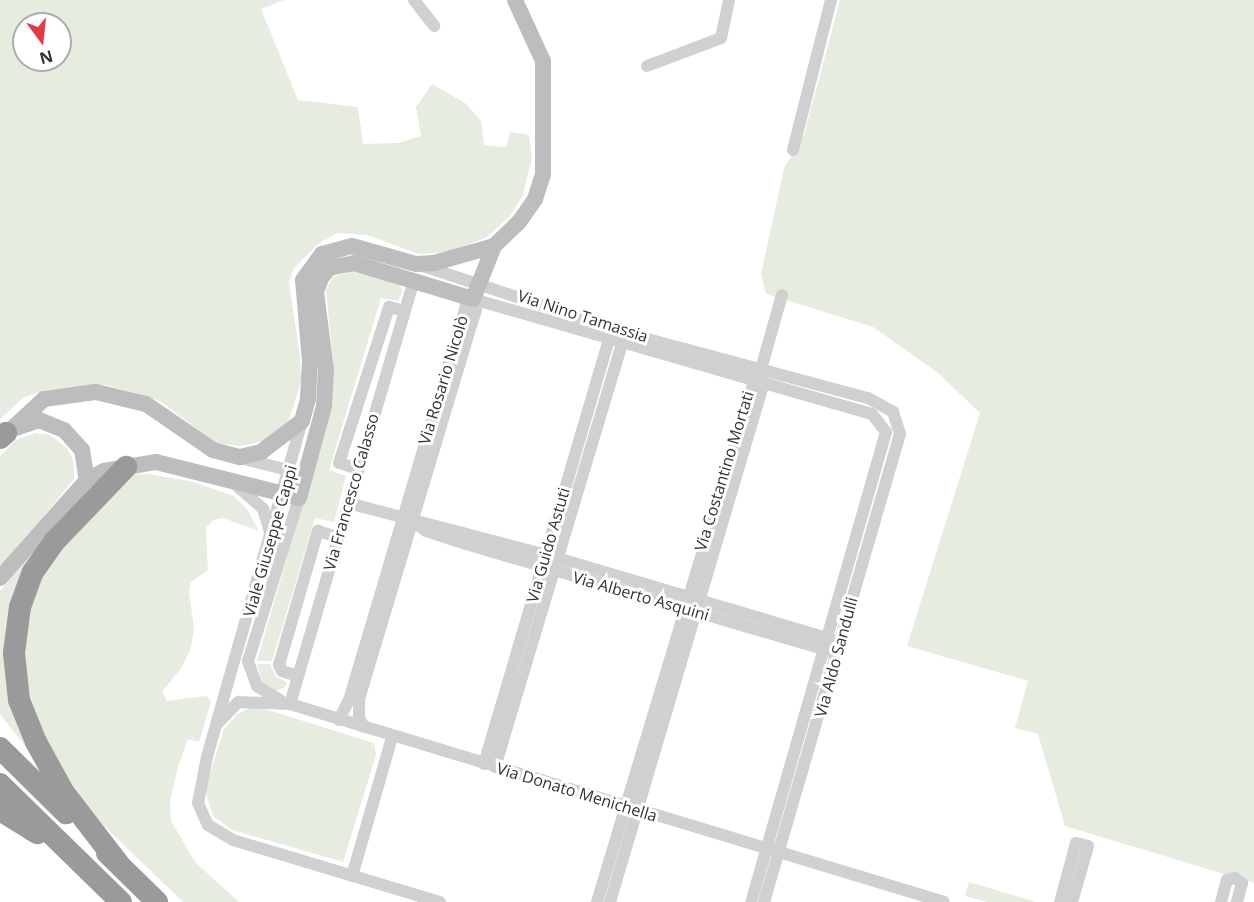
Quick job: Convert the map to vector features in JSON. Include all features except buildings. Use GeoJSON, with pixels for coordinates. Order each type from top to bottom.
{"type":"FeatureCollection","features":[{"type":"Feature","properties":{"kind":"highway"},"geometry":{"type":"LineString","coordinates":[[55,541],[126,467]]}},
{"type":"Feature","properties":{"kind":"highway"},"geometry":{"type":"LineString","coordinates":[[87,480],[84,495],[33,572],[23,595],[14,639],[15,685],[25,719],[55,778],[118,863]]}},
{"type":"Feature","properties":{"kind":"highway"},"geometry":{"type":"LineString","coordinates":[[0,748],[157,902]]}},
{"type":"Feature","properties":{"kind":"highway"},"geometry":{"type":"LineString","coordinates":[[0,784],[121,902]]}},
{"type":"Feature","properties":{"kind":"highway"},"geometry":{"type":"LineString","coordinates":[[0,810],[80,862]]}},
{"type":"Feature","properties":{"kind":"street"},"geometry":{"type":"LineString","coordinates":[[414,0],[434,26]]}},
{"type":"Feature","properties":{"kind":"street"},"geometry":{"type":"LineString","coordinates":[[476,291],[494,246],[528,211],[543,174],[543,61],[515,0]]}},
{"type":"Feature","properties":{"kind":"street"},"geometry":{"type":"LineString","coordinates":[[647,66],[721,38],[729,0]]}},
{"type":"Feature","properties":{"kind":"street"},"geometry":{"type":"LineString","coordinates":[[793,150],[831,0]]}},
{"type":"Feature","properties":{"kind":"street","name":"Via Nino Tamassia"},"geometry":{"type":"LineString","coordinates":[[312,264],[333,248],[352,246],[415,272],[759,376],[873,414],[886,432]]}},
{"type":"Feature","properties":{"kind":"street"},"geometry":{"type":"LineString","coordinates":[[415,272],[494,246]]}},
{"type":"Feature","properties":{"kind":"street","name":"Via Nino Tamassia"},"geometry":{"type":"LineString","coordinates":[[329,268],[354,263],[415,272]]}},
{"type":"Feature","properties":{"kind":"street","name":"Viale Giuseppe Cappi"},"geometry":{"type":"LineString","coordinates":[[298,472],[303,421],[308,398],[309,361],[301,297],[303,280],[312,264]]}},
{"type":"Feature","properties":{"kind":"street","name":"Viale Giuseppe Cappi"},"geometry":{"type":"LineString","coordinates":[[290,704],[257,686],[248,661],[298,472],[324,406],[326,370],[316,292],[329,268]]}},
{"type":"Feature","properties":{"kind":"street","name":"Via Francesco Calasso"},"geometry":{"type":"LineString","coordinates":[[290,704],[415,272]]}},
{"type":"Feature","properties":{"kind":"street","name":"Via Rosario Nicolò"},"geometry":{"type":"LineString","coordinates":[[339,720],[350,697],[476,310],[476,291]]}},
{"type":"Feature","properties":{"kind":"street","name":"Via Costantino Mortati"},"geometry":{"type":"LineString","coordinates":[[597,902],[631,808],[782,295]]}},
{"type":"Feature","properties":{"kind":"street"},"geometry":{"type":"LineString","coordinates":[[358,469],[339,463],[389,307],[405,311]]}},
{"type":"Feature","properties":{"kind":"street","name":"Via Guido Astuti"},"geometry":{"type":"LineString","coordinates":[[489,766],[549,563],[611,331]]}},
{"type":"Feature","properties":{"kind":"street","name":"Via Guido Astuti"},"geometry":{"type":"LineString","coordinates":[[549,563],[624,336]]}},
{"type":"Feature","properties":{"kind":"street","name":"Via Nino Tamassia"},"geometry":{"type":"LineString","coordinates":[[759,376],[868,398],[893,412]]}},
{"type":"Feature","properties":{"kind":"street"},"geometry":{"type":"LineString","coordinates":[[2,437],[33,406],[50,397],[109,393],[146,404],[206,445],[240,458],[298,472]]}},
{"type":"Feature","properties":{"kind":"street","name":"Via Aldo Sandulli"},"geometry":{"type":"LineString","coordinates":[[751,902],[772,850],[900,434],[893,412]]}},
{"type":"Feature","properties":{"kind":"street"},"geometry":{"type":"LineString","coordinates":[[2,437],[39,420],[64,430],[82,450],[87,480]]}},
{"type":"Feature","properties":{"kind":"street"},"geometry":{"type":"LineString","coordinates":[[240,458],[273,446],[303,421]]}},
{"type":"Feature","properties":{"kind":"street","name":"Via Aldo Sandulli"},"geometry":{"type":"LineString","coordinates":[[834,646],[886,432]]}},
{"type":"Feature","properties":{"kind":"street"},"geometry":{"type":"LineString","coordinates":[[0,578],[87,480],[99,472],[156,462],[291,496]]}},
{"type":"Feature","properties":{"kind":"street"},"geometry":{"type":"LineString","coordinates":[[229,481],[250,494],[263,509],[271,535]]}},
{"type":"Feature","properties":{"kind":"street","name":"Viale Giuseppe Cappi"},"geometry":{"type":"LineString","coordinates":[[291,496],[271,535],[198,793],[203,815],[215,832],[233,840],[352,876]]}},
{"type":"Feature","properties":{"kind":"street","name":"Via Alberto Asquini"},"geometry":{"type":"LineString","coordinates":[[348,503],[834,646]]}},
{"type":"Feature","properties":{"kind":"street","name":"Via Rosario Nicolò"},"geometry":{"type":"LineString","coordinates":[[364,727],[359,718],[358,699],[408,519]]}},
{"type":"Feature","properties":{"kind":"street"},"geometry":{"type":"LineString","coordinates":[[298,676],[282,671],[279,665],[282,654],[318,531],[338,537]]}},
{"type":"Feature","properties":{"kind":"street","name":"Via Donato Menichella"},"geometry":{"type":"LineString","coordinates":[[217,724],[238,702],[290,704],[392,737],[944,902]]}},
{"type":"Feature","properties":{"kind":"street"},"geometry":{"type":"LineString","coordinates":[[392,737],[352,876],[440,902]]}},
{"type":"Feature","properties":{"kind":"street","name":"Via Costantino Mortati"},"geometry":{"type":"LineString","coordinates":[[610,902],[631,808]]}},
{"type":"Feature","properties":{"kind":"street"},"geometry":{"type":"LineString","coordinates":[[1059,902],[1076,843],[1088,846],[1072,902]]}},
{"type":"Feature","properties":{"kind":"street","name":"Via Aldo Sandulli"},"geometry":{"type":"LineString","coordinates":[[764,902],[772,850]]}},
{"type":"Feature","properties":{"kind":"street"},"geometry":{"type":"LineString","coordinates":[[1221,902],[1227,880],[1235,878],[1242,884],[1237,902]]}},
{"type":"Feature","properties":{"kind":"shaded area"},"geometry":{"type":"Polygon","coordinates":[[[0,0],[284,0],[261,9],[298,100],[358,107],[363,144],[398,143],[421,136],[416,107],[432,84],[465,103],[481,121],[484,145],[506,147],[510,132],[529,135],[532,157],[523,195],[510,216],[487,237],[448,252],[419,254],[367,235],[338,233],[318,244],[294,268],[289,283],[300,356],[301,381],[287,424],[264,441],[240,446],[216,443],[160,401],[106,385],[45,390],[23,398],[0,419],[0,0]]]}},
{"type":"Feature","properties":{"kind":"shaded area"},"geometry":{"type":"Polygon","coordinates":[[[840,0],[1254,0],[1254,883],[1065,826],[1038,734],[1015,728],[1028,681],[907,646],[980,413],[938,373],[873,327],[766,294],[761,274],[784,168],[804,135],[840,0]]]}},
{"type":"Feature","properties":{"kind":"shaded area"},"geometry":{"type":"Polygon","coordinates":[[[353,271],[398,283],[403,291],[398,301],[381,298],[329,470],[346,476],[334,522],[315,518],[272,661],[257,661],[325,427],[333,361],[326,290],[333,277],[353,271]]]}},
{"type":"Feature","properties":{"kind":"shaded area"},"geometry":{"type":"Polygon","coordinates":[[[36,433],[50,435],[68,449],[74,463],[74,479],[0,570],[0,456],[16,440],[36,433]]]}},
{"type":"Feature","properties":{"kind":"shaded area"},"geometry":{"type":"Polygon","coordinates":[[[147,474],[190,481],[234,496],[247,509],[259,531],[223,518],[213,520],[206,528],[208,570],[191,582],[189,592],[194,627],[191,648],[182,667],[162,692],[167,701],[207,696],[211,702],[199,742],[188,739],[178,767],[170,801],[171,821],[195,862],[239,902],[183,902],[95,817],[46,748],[22,671],[31,599],[49,560],[130,475],[147,474]]]}},
{"type":"Feature","properties":{"kind":"shaded area"},"geometry":{"type":"Polygon","coordinates":[[[28,558],[31,559],[17,594],[32,755],[0,714],[0,591],[28,558]]]}},
{"type":"Feature","properties":{"kind":"shaded area"},"geometry":{"type":"Polygon","coordinates":[[[257,664],[270,664],[276,677],[287,682],[284,688],[274,691],[262,682],[257,664]]]}},
{"type":"Feature","properties":{"kind":"shaded area"},"geometry":{"type":"Polygon","coordinates":[[[250,708],[262,708],[374,743],[376,755],[343,862],[232,830],[213,816],[205,790],[224,729],[237,714],[250,708]]]}},
{"type":"Feature","properties":{"kind":"shaded area"},"geometry":{"type":"Polygon","coordinates":[[[969,882],[1036,902],[987,902],[965,896],[969,882]]]}}]}
